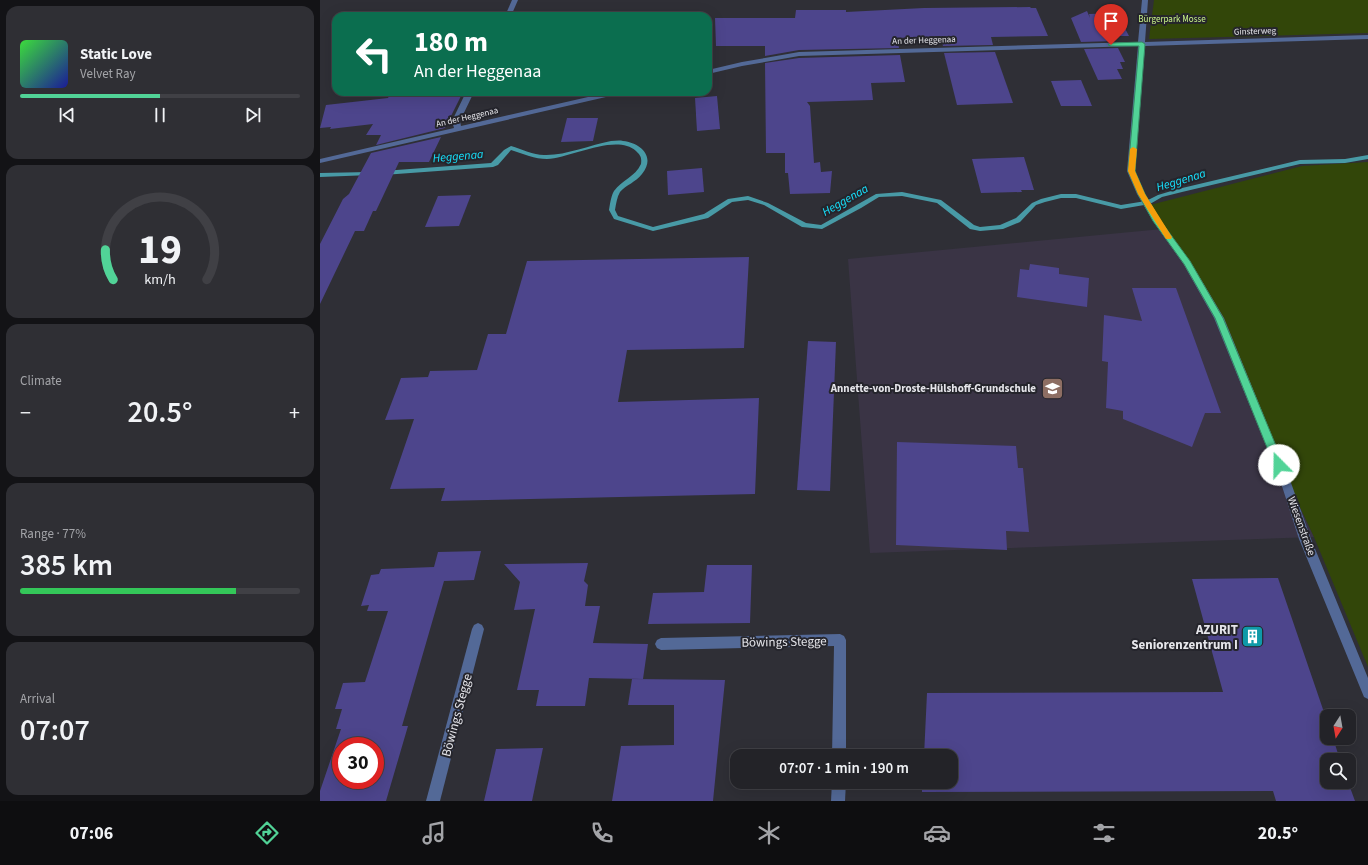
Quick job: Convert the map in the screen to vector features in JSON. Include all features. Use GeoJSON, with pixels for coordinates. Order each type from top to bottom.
{"type":"FeatureCollection","features":[{"type":"Feature","properties":{"kind":"street"},"geometry":{"type":"LineString","coordinates":[[510,12],[515,0]]}},
{"type":"Feature","properties":{"kind":"street","name":"Wiesenstraße"},"geometry":{"type":"LineString","coordinates":[[1145,2],[1132,171],[1142,194],[1157,221],[1187,263],[1219,318],[1285,480],[1306,539],[1368,693]]}},
{"type":"Feature","properties":{"kind":"street","name":"Ginsterweg"},"geometry":{"type":"LineString","coordinates":[[1142,44],[1368,37]]}},
{"type":"Feature","properties":{"kind":"street","name":"An der Heggenaa"},"geometry":{"type":"LineString","coordinates":[[712,71],[799,54],[1142,44]]}},
{"type":"Feature","properties":{"kind":"street"},"geometry":{"type":"LineString","coordinates":[[458,129],[456,121],[468,96]]}},
{"type":"Feature","properties":{"kind":"street","name":"An der Heggenaa"},"geometry":{"type":"LineString","coordinates":[[320,161],[602,96]]}},
{"type":"Feature","properties":{"kind":"street","name":"Böwings Stegge"},"geometry":{"type":"LineString","coordinates":[[433,801],[478,629]]}},
{"type":"Feature","properties":{"kind":"street","name":"Böwings Stegge"},"geometry":{"type":"LineString","coordinates":[[661,644],[840,640],[839,749]]}},
{"type":"Feature","properties":{"kind":"street"},"geometry":{"type":"LineString","coordinates":[[838,801],[839,789]]}},
{"type":"Feature","properties":{"kind":"shaded area","name":"Annette-von-Droste-Hülshoff-Grundschule"},"geometry":{"type":"Polygon","coordinates":[[[1162,229],[1218,318],[1261,424],[1314,537],[870,553],[848,259],[1162,229]]]}},
{"type":"Feature","properties":{"kind":"green space","name":"Bürgerpark Mosse"},"geometry":{"type":"Polygon","coordinates":[[[1154,0],[1368,0],[1368,33],[1149,39],[1154,0]]]}},
{"type":"Feature","properties":{"kind":"green space"},"geometry":{"type":"Polygon","coordinates":[[[1368,162],[1368,667],[1314,537],[1261,424],[1218,318],[1146,206],[1302,166],[1368,162]]]}},
{"type":"Feature","properties":{"kind":"building"},"geometry":{"type":"Polygon","coordinates":[[[924,8],[1036,8],[1048,36],[991,37],[993,45],[943,46],[940,36],[897,38],[899,48],[799,50],[765,56],[765,46],[716,46],[715,18],[795,18],[796,10],[846,10],[846,12],[924,8]]]}},
{"type":"Feature","properties":{"kind":"building"},"geometry":{"type":"Polygon","coordinates":[[[1087,11],[1090,18],[1089,14],[1117,13],[1129,36],[1112,36],[1114,41],[1081,42],[1071,18],[1087,11]]]}},
{"type":"Feature","properties":{"kind":"building"},"geometry":{"type":"Polygon","coordinates":[[[1118,48],[1125,62],[1120,62],[1123,69],[1117,69],[1122,79],[1098,80],[1084,49],[1118,48]]]}},
{"type":"Feature","properties":{"kind":"building"},"geometry":{"type":"Polygon","coordinates":[[[995,52],[1013,103],[957,105],[944,53],[995,52]]]}},
{"type":"Feature","properties":{"kind":"building"},"geometry":{"type":"Polygon","coordinates":[[[900,55],[905,82],[871,83],[873,100],[807,102],[810,106],[814,163],[820,162],[821,172],[832,171],[830,193],[790,194],[788,173],[785,173],[785,153],[766,153],[765,63],[799,58],[900,55]]]}},
{"type":"Feature","properties":{"kind":"building"},"geometry":{"type":"Polygon","coordinates":[[[1081,80],[1092,106],[1061,106],[1051,81],[1081,80]]]}},
{"type":"Feature","properties":{"kind":"building"},"geometry":{"type":"Polygon","coordinates":[[[389,96],[461,96],[445,128],[376,145],[381,135],[366,135],[373,124],[330,129],[331,127],[320,128],[326,105],[388,98],[389,96]]]}},
{"type":"Feature","properties":{"kind":"building"},"geometry":{"type":"Polygon","coordinates":[[[717,96],[720,129],[697,131],[695,98],[717,96]]]}},
{"type":"Feature","properties":{"kind":"building"},"geometry":{"type":"Polygon","coordinates":[[[567,118],[598,118],[593,141],[561,142],[567,118]]]}},
{"type":"Feature","properties":{"kind":"building"},"geometry":{"type":"Polygon","coordinates":[[[441,137],[429,162],[399,162],[376,211],[373,211],[364,231],[355,231],[320,304],[320,244],[343,199],[349,194],[371,153],[441,137]]]}},
{"type":"Feature","properties":{"kind":"building"},"geometry":{"type":"Polygon","coordinates":[[[1024,157],[1034,190],[1021,190],[1022,192],[981,193],[972,159],[1024,157]]]}},
{"type":"Feature","properties":{"kind":"building"},"geometry":{"type":"Polygon","coordinates":[[[702,168],[704,192],[668,195],[667,171],[702,168]]]}},
{"type":"Feature","properties":{"kind":"building"},"geometry":{"type":"Polygon","coordinates":[[[471,195],[459,226],[425,227],[438,196],[471,195]]]}},
{"type":"Feature","properties":{"kind":"building"},"geometry":{"type":"Polygon","coordinates":[[[749,257],[744,348],[627,350],[618,402],[759,398],[755,494],[441,501],[445,488],[390,489],[414,419],[385,420],[401,378],[428,377],[430,371],[477,370],[488,334],[506,334],[527,261],[749,257]]]}},
{"type":"Feature","properties":{"kind":"building"},"geometry":{"type":"Polygon","coordinates":[[[1030,264],[1059,268],[1059,274],[1089,278],[1087,307],[1017,297],[1020,269],[1029,270],[1030,264]]]}},
{"type":"Feature","properties":{"kind":"building"},"geometry":{"type":"Polygon","coordinates":[[[1132,288],[1176,288],[1221,413],[1205,413],[1192,447],[1123,419],[1123,411],[1106,408],[1108,362],[1102,361],[1104,315],[1142,321],[1132,288]]]}},
{"type":"Feature","properties":{"kind":"building"},"geometry":{"type":"Polygon","coordinates":[[[808,341],[836,342],[830,491],[797,490],[808,341]]]}},
{"type":"Feature","properties":{"kind":"building"},"geometry":{"type":"Polygon","coordinates":[[[897,442],[1016,446],[1018,468],[1023,468],[1029,532],[1006,531],[1007,550],[896,545],[897,442]]]}},
{"type":"Feature","properties":{"kind":"building"},"geometry":{"type":"Polygon","coordinates":[[[481,551],[474,580],[444,581],[402,726],[408,726],[386,801],[320,801],[320,791],[332,756],[332,789],[384,789],[384,737],[338,737],[341,729],[336,729],[342,709],[335,709],[343,683],[365,682],[388,611],[367,611],[369,605],[361,606],[371,575],[379,574],[381,569],[434,567],[438,552],[481,551]]]}},
{"type":"Feature","properties":{"kind":"building"},"geometry":{"type":"Polygon","coordinates":[[[588,563],[584,581],[588,585],[585,606],[600,606],[593,643],[648,644],[643,679],[589,678],[585,706],[536,706],[539,690],[517,690],[535,609],[514,610],[520,582],[504,564],[588,563]]]}},
{"type":"Feature","properties":{"kind":"building"},"geometry":{"type":"Polygon","coordinates":[[[707,565],[752,565],[750,623],[648,624],[653,593],[704,592],[707,565]]]}},
{"type":"Feature","properties":{"kind":"building","name":"AZURIT Seniorenzentrum I"},"geometry":{"type":"Polygon","coordinates":[[[1278,578],[1323,709],[1320,709],[1320,745],[1335,745],[1338,753],[1320,753],[1320,789],[1351,789],[1355,801],[1276,801],[1273,791],[922,792],[922,789],[958,789],[958,749],[924,749],[927,693],[1223,692],[1192,579],[1278,578]]]}},
{"type":"Feature","properties":{"kind":"building"},"geometry":{"type":"Polygon","coordinates":[[[632,679],[725,680],[713,801],[612,801],[621,746],[674,745],[674,705],[628,705],[632,679]]]}},
{"type":"Feature","properties":{"kind":"building"},"geometry":{"type":"Polygon","coordinates":[[[543,748],[532,801],[484,801],[496,749],[543,748]]]}},
{"type":"Feature","properties":{"kind":"waterway","name":"Heggenaa"},"geometry":{"type":"LineString","coordinates":[[383,173],[493,165],[508,149],[511,148],[533,155],[546,157],[557,156],[597,145],[623,143],[634,146],[642,153],[645,164],[635,178],[617,192],[612,210],[616,217],[653,229],[706,216],[730,200],[748,198],[766,204],[804,225],[822,227],[878,195],[902,194],[939,201],[972,227],[980,229],[1001,227],[1018,220],[1034,204],[1043,200],[1061,196],[1076,196],[1121,207],[1148,203],[1160,196],[1180,190],[1300,162],[1345,161],[1368,157]]}},
{"type":"Feature","properties":{"kind":"waterway","name":"Heggenaa"},"geometry":{"type":"LineString","coordinates":[[320,175],[369,174]]}},
{"type":"Feature","properties":{"kind":"slow traffic"},"geometry":{"type":"LineString","coordinates":[[1133,149],[1132,171],[1142,194],[1168,237]]}},
{"type":"Feature","properties":{"kind":"place","name":"Annette-von-Droste-Hülshoff-Grundschule"},"geometry":{"type":"Point","coordinates":[1052,388]}},
{"type":"Feature","properties":{"kind":"place","name":"AZURIT Seniorenzentrum I"},"geometry":{"type":"Point","coordinates":[1253,636]}},
{"type":"Feature","properties":{"kind":"route"},"geometry":{"type":"LineString","coordinates":[[1111,45],[1142,44],[1132,171],[1142,194],[1157,221],[1187,263],[1219,318],[1279,465]]}}]}
